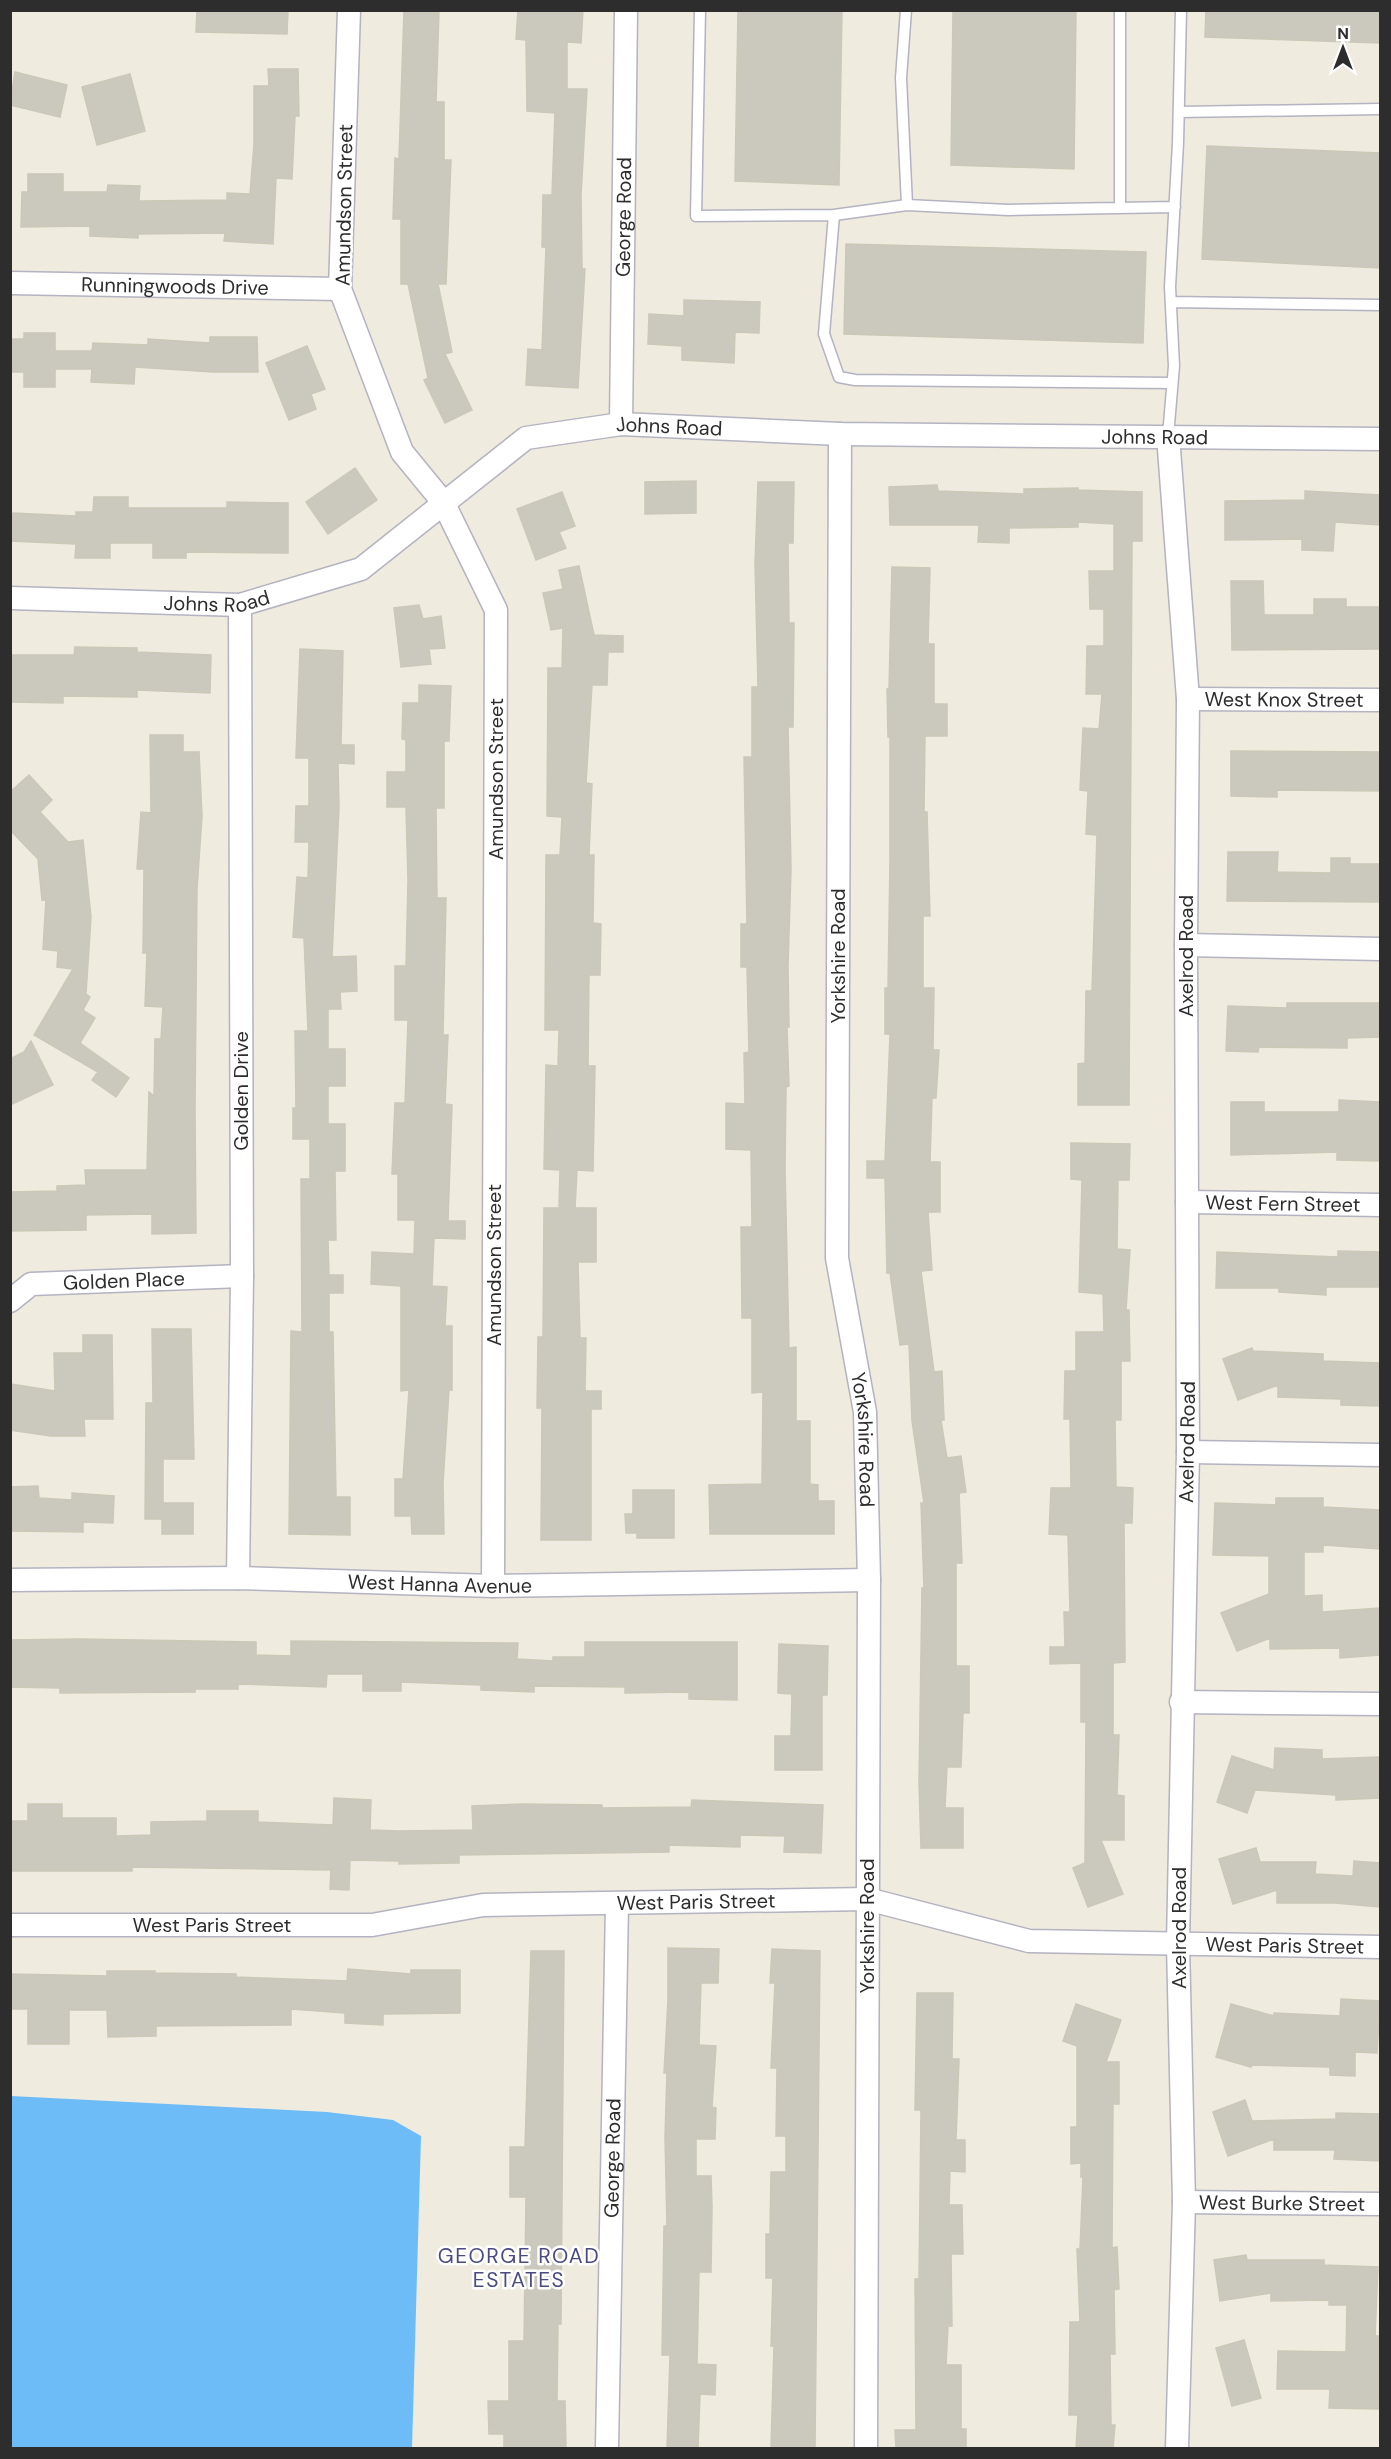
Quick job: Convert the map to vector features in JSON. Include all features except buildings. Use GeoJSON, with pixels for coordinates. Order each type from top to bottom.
{"type":"FeatureCollection","features":[{"type":"Feature","properties":{"kind":"street","name":"Amundson Street"},"geometry":{"type":"LineString","coordinates":[[349,10],[340,289],[402,452],[443,502],[496,610],[493,1586]]}},
{"type":"Feature","properties":{"kind":"street","name":"George Road"},"geometry":{"type":"LineString","coordinates":[[621,424],[626,10]]}},
{"type":"Feature","properties":{"kind":"street","name":"Runningwoods Drive"},"geometry":{"type":"LineString","coordinates":[[10,283],[340,289]]}},
{"type":"Feature","properties":{"kind":"street","name":"Johns Road"},"geometry":{"type":"LineString","coordinates":[[10,598],[240,605],[360,569],[526,438],[621,424],[840,434],[1380,439]]}},
{"type":"Feature","properties":{"kind":"street","name":"Yorkshire Road"},"geometry":{"type":"LineString","coordinates":[[840,434],[837,1258],[865,1412],[869,1580],[866,2448]]}},
{"type":"Feature","properties":{"kind":"street","name":"Axelrod Road"},"geometry":{"type":"LineString","coordinates":[[1168,436],[1188,699],[1185,945],[1188,1452],[1181,1702],[1178,1944],[1184,2202],[1177,2448]]}},
{"type":"Feature","properties":{"kind":"street","name":"Golden Drive"},"geometry":{"type":"LineString","coordinates":[[238,1578],[242,1276],[240,605]]}},
{"type":"Feature","properties":{"kind":"street","name":"West Knox Street"},"geometry":{"type":"LineString","coordinates":[[1188,699],[1380,700]]}},
{"type":"Feature","properties":{"kind":"street"},"geometry":{"type":"LineString","coordinates":[[1185,945],[1380,949]]}},
{"type":"Feature","properties":{"kind":"street","name":"West Fern Street"},"geometry":{"type":"LineString","coordinates":[[1187,1202],[1380,1205]]}},
{"type":"Feature","properties":{"kind":"street","name":"Golden Place"},"geometry":{"type":"LineString","coordinates":[[10,1300],[31,1284],[242,1276]]}},
{"type":"Feature","properties":{"kind":"street"},"geometry":{"type":"LineString","coordinates":[[1188,1452],[1380,1455]]}},
{"type":"Feature","properties":{"kind":"street","name":"West Hanna Avenue"},"geometry":{"type":"LineString","coordinates":[[10,1580],[238,1578],[493,1586],[869,1580]]}},
{"type":"Feature","properties":{"kind":"street"},"geometry":{"type":"LineString","coordinates":[[1181,1702],[1380,1704]]}},
{"type":"Feature","properties":{"kind":"street","name":"West Paris Street"},"geometry":{"type":"LineString","coordinates":[[10,1924],[372,1924],[483,1905],[617,1905],[867,1899],[1029,1941],[1380,1947]]}},
{"type":"Feature","properties":{"kind":"street","name":"George Road"},"geometry":{"type":"LineString","coordinates":[[607,2448],[617,1905]]}},
{"type":"Feature","properties":{"kind":"street","name":"West Burke Street"},"geometry":{"type":"LineString","coordinates":[[1184,2202],[1380,2204]]}},
{"type":"Feature","properties":{"kind":"lane"},"geometry":{"type":"LineString","coordinates":[[700,10],[696,216],[834,214],[907,205],[1008,210],[1175,207]]}},
{"type":"Feature","properties":{"kind":"lane"},"geometry":{"type":"LineString","coordinates":[[906,10],[901,78],[907,205]]}},
{"type":"Feature","properties":{"kind":"lane"},"geometry":{"type":"LineString","coordinates":[[1120,10],[1120,208]]}},
{"type":"Feature","properties":{"kind":"lane"},"geometry":{"type":"LineString","coordinates":[[1168,436],[1172,383],[1171,302],[1181,10]]}},
{"type":"Feature","properties":{"kind":"lane"},"geometry":{"type":"LineString","coordinates":[[1179,112],[1380,109]]}},
{"type":"Feature","properties":{"kind":"lane"},"geometry":{"type":"LineString","coordinates":[[834,214],[824,334],[839,377],[855,380],[1172,383]]}},
{"type":"Feature","properties":{"kind":"lane"},"geometry":{"type":"LineString","coordinates":[[1171,302],[1380,305]]}},
{"type":"Feature","properties":{"kind":"water"},"geometry":{"type":"Polygon","coordinates":[[[11,2096],[327,2112],[393,2120],[421,2136],[412,2448],[11,2448],[11,2096]]]}},
{"type":"Feature","properties":{"kind":"district","name":"GEORGE ROAD ESTATES"},"geometry":{"type":"Point","coordinates":[519,2268]}}]}
